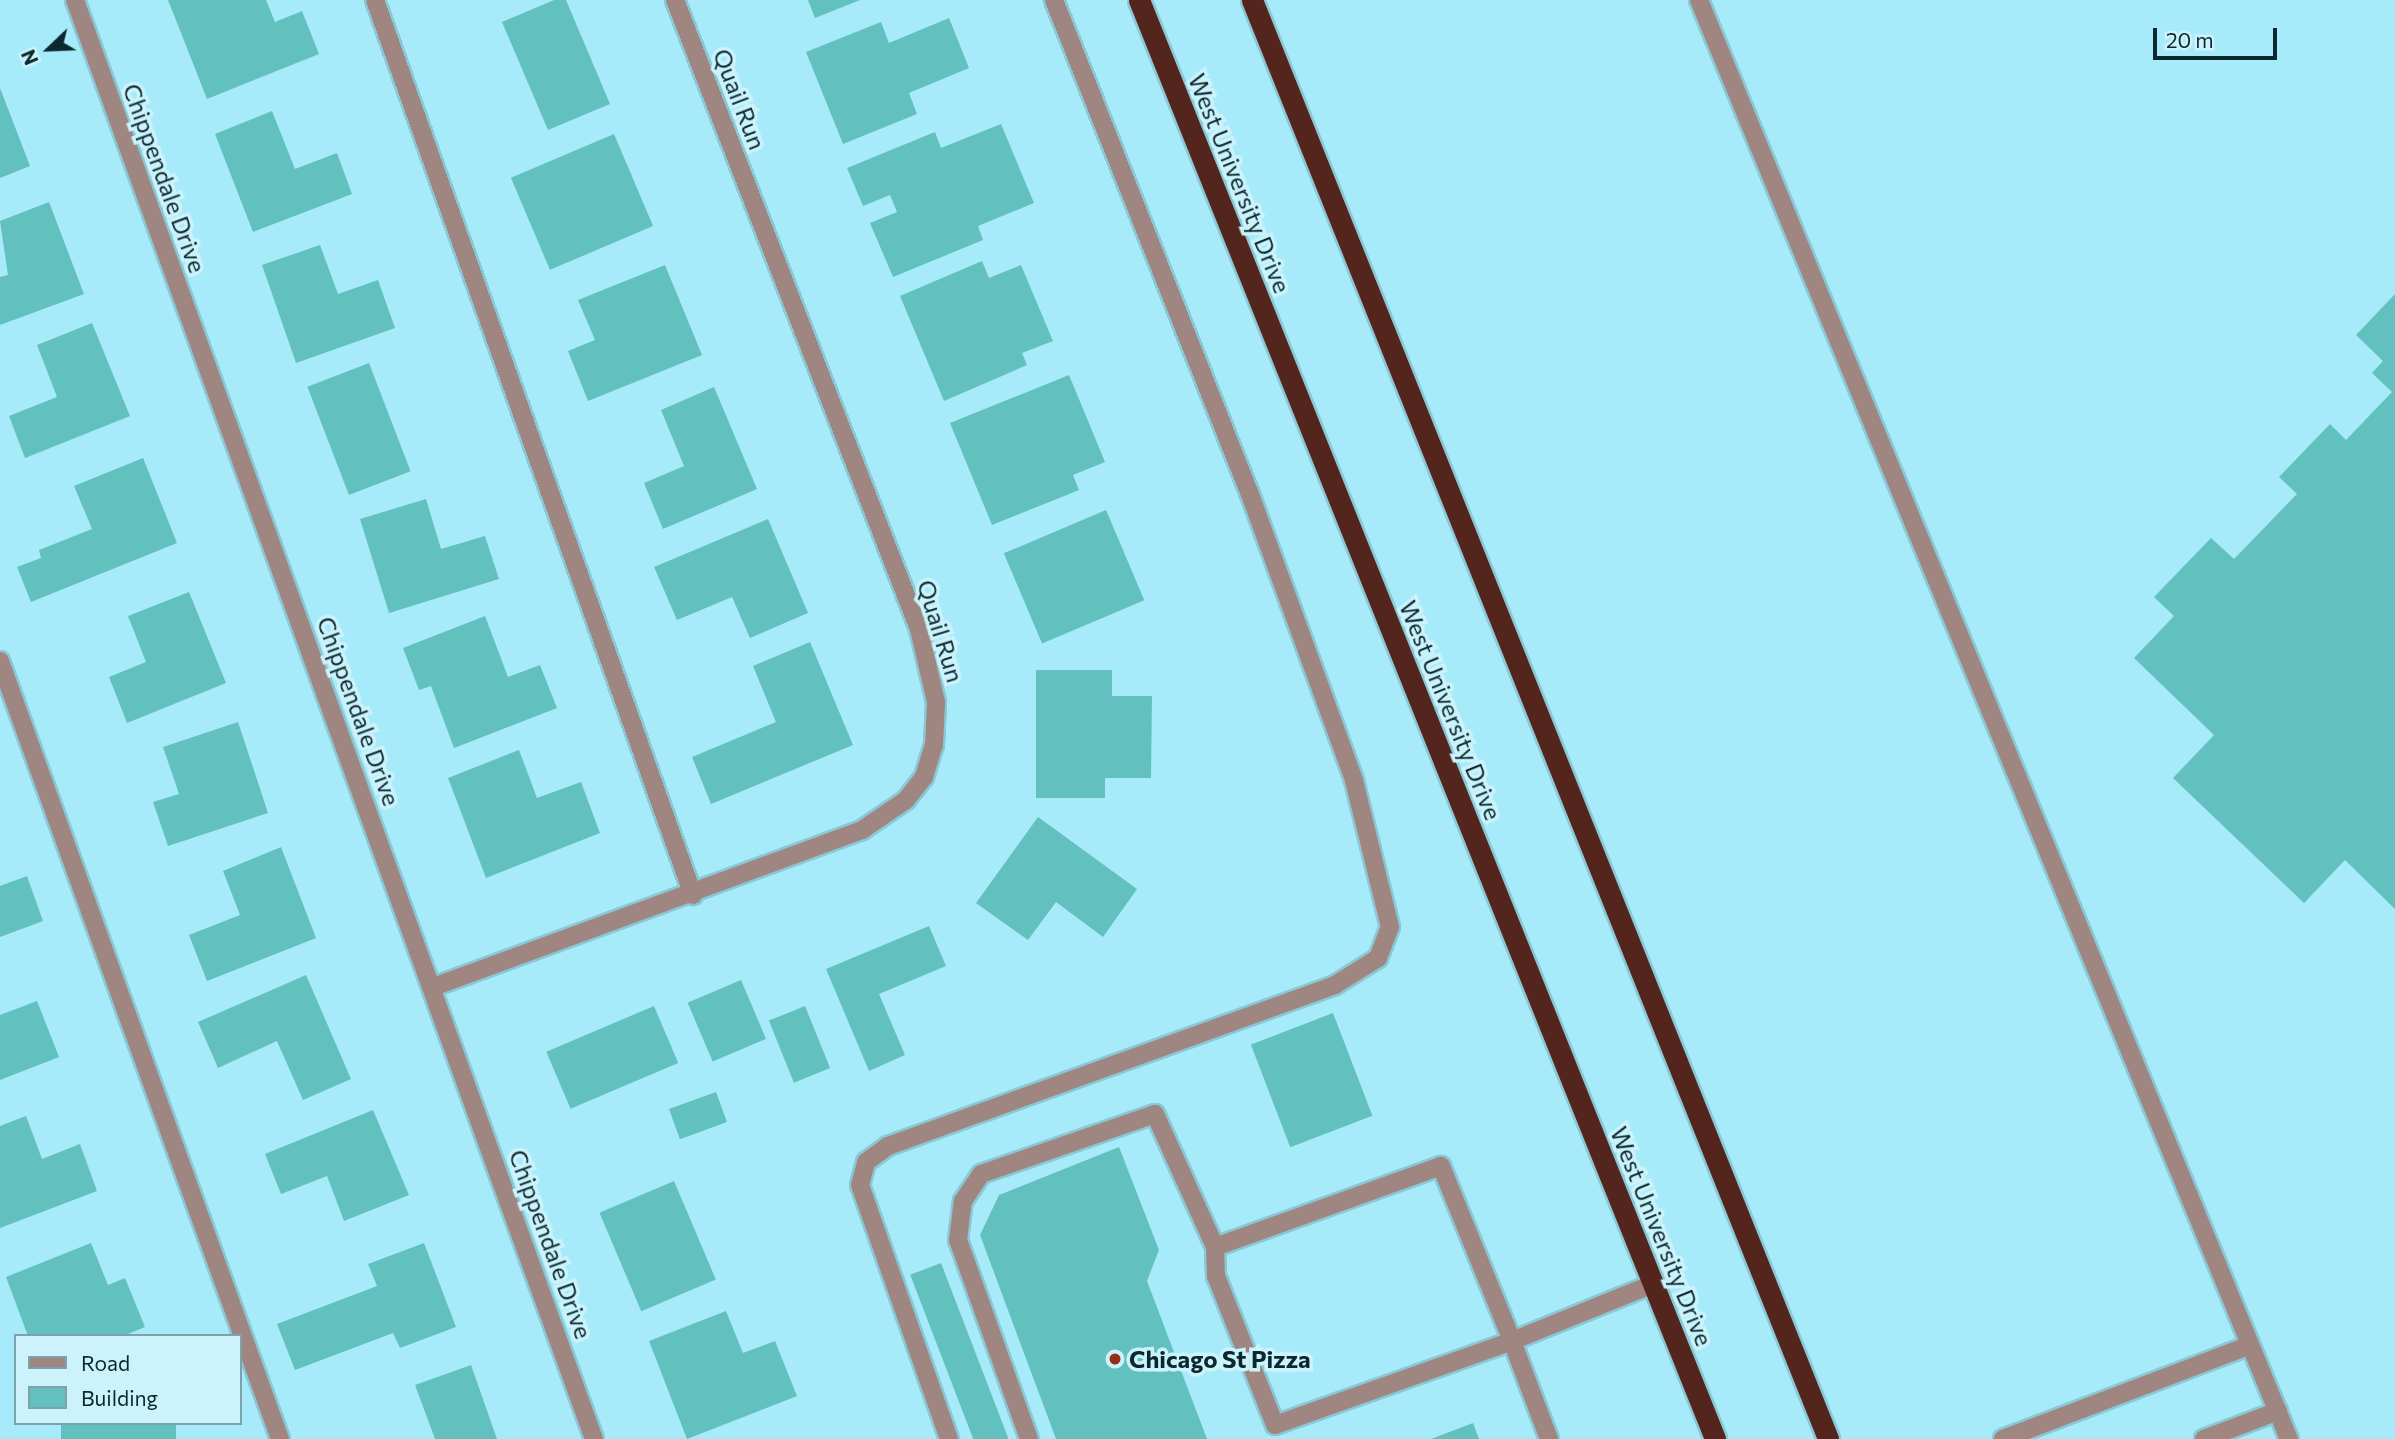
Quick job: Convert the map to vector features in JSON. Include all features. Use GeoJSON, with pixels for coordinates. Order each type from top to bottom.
{"type":"FeatureCollection","features":[{"type":"Feature","properties":{"kind":"highway","name":"West University Drive"},"geometry":{"type":"LineString","coordinates":[[1139,0],[1715,1439]]}},
{"type":"Feature","properties":{"kind":"highway"},"geometry":{"type":"LineString","coordinates":[[1252,0],[1828,1439]]}},
{"type":"Feature","properties":{"kind":"street","name":"Chippendale Drive"},"geometry":{"type":"LineString","coordinates":[[75,0],[594,1439]]}},
{"type":"Feature","properties":{"kind":"street"},"geometry":{"type":"LineString","coordinates":[[375,0],[693,895]]}},
{"type":"Feature","properties":{"kind":"street","name":"Quail Run"},"geometry":{"type":"LineString","coordinates":[[433,987],[693,895],[862,830],[906,800],[930,755],[936,702],[919,629],[675,0]]}},
{"type":"Feature","properties":{"kind":"street"},"geometry":{"type":"LineString","coordinates":[[949,1439],[860,1185],[866,1162],[888,1146],[1335,985],[1378,958],[1390,927],[1354,780],[1249,492],[1054,0]]}},
{"type":"Feature","properties":{"kind":"street"},"geometry":{"type":"LineString","coordinates":[[1699,0],[2289,1439]]}},
{"type":"Feature","properties":{"kind":"street"},"geometry":{"type":"LineString","coordinates":[[0,662],[280,1439]]}},
{"type":"Feature","properties":{"kind":"street"},"geometry":{"type":"LineString","coordinates":[[1029,1439],[958,1240],[963,1201],[981,1174],[1155,1114],[1215,1247],[1216,1276],[1275,1425],[1512,1341],[1653,1284]]}},
{"type":"Feature","properties":{"kind":"street"},"geometry":{"type":"LineString","coordinates":[[1215,1247],[1441,1166],[1549,1439]]}},
{"type":"Feature","properties":{"kind":"street"},"geometry":{"type":"LineString","coordinates":[[2003,1439],[2250,1345]]}},
{"type":"Feature","properties":{"kind":"street"},"geometry":{"type":"LineString","coordinates":[[2204,1439],[2278,1411]]}},
{"type":"Feature","properties":{"kind":"building"},"geometry":{"type":"Polygon","coordinates":[[[168,0],[266,0],[275,22],[302,11],[319,54],[207,99],[168,0]]]}},
{"type":"Feature","properties":{"kind":"building"},"geometry":{"type":"Polygon","coordinates":[[[554,0],[566,0],[610,104],[548,130],[502,22],[554,0]]]}},
{"type":"Feature","properties":{"kind":"building"},"geometry":{"type":"Polygon","coordinates":[[[808,0],[860,0],[815,18],[808,0]]]}},
{"type":"Feature","properties":{"kind":"building"},"geometry":{"type":"Polygon","coordinates":[[[949,18],[969,68],[909,93],[917,114],[843,144],[806,52],[881,22],[889,43],[949,18]]]}},
{"type":"Feature","properties":{"kind":"building"},"geometry":{"type":"Polygon","coordinates":[[[0,88],[30,166],[0,178],[0,88]]]}},
{"type":"Feature","properties":{"kind":"building"},"geometry":{"type":"Polygon","coordinates":[[[272,111],[295,169],[337,153],[352,194],[253,232],[215,134],[272,111]]]}},
{"type":"Feature","properties":{"kind":"building"},"geometry":{"type":"Polygon","coordinates":[[[1001,124],[1034,203],[978,226],[983,240],[893,277],[870,223],[897,212],[890,195],[863,206],[847,168],[935,132],[941,148],[1001,124]]]}},
{"type":"Feature","properties":{"kind":"building"},"geometry":{"type":"Polygon","coordinates":[[[614,134],[653,226],[550,270],[511,178],[614,134]]]}},
{"type":"Feature","properties":{"kind":"building"},"geometry":{"type":"Polygon","coordinates":[[[49,202],[84,294],[0,325],[0,277],[8,275],[0,221],[49,202]]]}},
{"type":"Feature","properties":{"kind":"building"},"geometry":{"type":"Polygon","coordinates":[[[320,245],[338,294],[378,280],[395,328],[296,363],[262,265],[320,245]]]}},
{"type":"Feature","properties":{"kind":"building"},"geometry":{"type":"Polygon","coordinates":[[[982,261],[989,278],[1021,265],[1053,341],[1022,353],[1027,365],[944,401],[900,296],[982,261]]]}},
{"type":"Feature","properties":{"kind":"building"},"geometry":{"type":"Polygon","coordinates":[[[665,265],[702,355],[588,401],[568,351],[595,340],[578,300],[665,265]]]}},
{"type":"Feature","properties":{"kind":"building"},"geometry":{"type":"Polygon","coordinates":[[[2395,294],[2395,909],[2345,860],[2304,903],[2173,778],[2214,735],[2134,658],[2174,616],[2154,597],[2211,538],[2234,559],[2297,494],[2279,477],[2330,424],[2346,440],[2392,392],[2372,373],[2383,361],[2356,335],[2395,294]]]}},
{"type":"Feature","properties":{"kind":"building"},"geometry":{"type":"Polygon","coordinates":[[[92,323],[130,416],[25,458],[9,416],[57,397],[37,345],[92,323]]]}},
{"type":"Feature","properties":{"kind":"building"},"geometry":{"type":"Polygon","coordinates":[[[369,363],[411,471],[349,495],[307,387],[369,363]]]}},
{"type":"Feature","properties":{"kind":"building"},"geometry":{"type":"Polygon","coordinates":[[[1069,375],[1105,462],[1073,475],[1079,490],[992,525],[950,423],[1069,375]]]}},
{"type":"Feature","properties":{"kind":"building"},"geometry":{"type":"Polygon","coordinates":[[[714,387],[757,489],[663,529],[644,483],[684,466],[661,410],[714,387]]]}},
{"type":"Feature","properties":{"kind":"building"},"geometry":{"type":"Polygon","coordinates":[[[143,458],[177,543],[31,602],[17,567],[41,558],[39,550],[92,529],[74,486],[143,458]]]}},
{"type":"Feature","properties":{"kind":"building"},"geometry":{"type":"Polygon","coordinates":[[[426,499],[441,549],[485,536],[499,579],[389,613],[360,519],[426,499]]]}},
{"type":"Feature","properties":{"kind":"building"},"geometry":{"type":"Polygon","coordinates":[[[1106,510],[1144,600],[1042,644],[1004,553],[1106,510]]]}},
{"type":"Feature","properties":{"kind":"building"},"geometry":{"type":"Polygon","coordinates":[[[768,519],[808,613],[750,638],[732,597],[677,620],[654,567],[768,519]]]}},
{"type":"Feature","properties":{"kind":"building"},"geometry":{"type":"Polygon","coordinates":[[[189,592],[226,683],[127,723],[109,677],[146,662],[128,616],[189,592]]]}},
{"type":"Feature","properties":{"kind":"building"},"geometry":{"type":"Polygon","coordinates":[[[485,616],[508,677],[540,665],[557,708],[454,748],[431,686],[419,690],[403,648],[485,616]]]}},
{"type":"Feature","properties":{"kind":"building"},"geometry":{"type":"Polygon","coordinates":[[[810,642],[853,745],[711,804],[692,757],[776,722],[753,666],[810,642]]]}},
{"type":"Feature","properties":{"kind":"building"},"geometry":{"type":"Polygon","coordinates":[[[1036,670],[1112,670],[1112,696],[1152,696],[1151,778],[1105,778],[1105,798],[1036,798],[1036,670]]]}},
{"type":"Feature","properties":{"kind":"building"},"geometry":{"type":"Polygon","coordinates":[[[238,722],[268,813],[168,846],[153,802],[179,794],[163,747],[238,722]]]}},
{"type":"Feature","properties":{"kind":"building"},"geometry":{"type":"Polygon","coordinates":[[[519,750],[537,798],[581,782],[600,833],[486,878],[448,778],[519,750]]]}},
{"type":"Feature","properties":{"kind":"building"},"geometry":{"type":"Polygon","coordinates":[[[1038,817],[1137,889],[1103,937],[1056,902],[1028,940],[976,903],[1038,817]]]}},
{"type":"Feature","properties":{"kind":"building"},"geometry":{"type":"Polygon","coordinates":[[[281,847],[316,938],[207,981],[189,935],[240,915],[223,871],[281,847]]]}},
{"type":"Feature","properties":{"kind":"building"},"geometry":{"type":"Polygon","coordinates":[[[27,876],[43,921],[0,937],[0,886],[27,876]]]}},
{"type":"Feature","properties":{"kind":"building"},"geometry":{"type":"Polygon","coordinates":[[[929,926],[946,966],[879,994],[905,1055],[869,1071],[826,969],[929,926]]]}},
{"type":"Feature","properties":{"kind":"building"},"geometry":{"type":"Polygon","coordinates":[[[306,975],[351,1079],[303,1100],[277,1041],[218,1068],[198,1022],[306,975]]]}},
{"type":"Feature","properties":{"kind":"building"},"geometry":{"type":"Polygon","coordinates":[[[741,980],[766,1039],[713,1062],[688,1003],[741,980]]]}},
{"type":"Feature","properties":{"kind":"building"},"geometry":{"type":"Polygon","coordinates":[[[37,1001],[59,1057],[0,1080],[0,1015],[37,1001]]]}},
{"type":"Feature","properties":{"kind":"building"},"geometry":{"type":"Polygon","coordinates":[[[654,1006],[678,1063],[571,1109],[546,1052],[654,1006]]]}},
{"type":"Feature","properties":{"kind":"building"},"geometry":{"type":"Polygon","coordinates":[[[805,1006],[830,1068],[794,1083],[769,1021],[805,1006]]]}},
{"type":"Feature","properties":{"kind":"building"},"geometry":{"type":"Polygon","coordinates":[[[1333,1013],[1372,1116],[1290,1147],[1251,1045],[1333,1013]]]}},
{"type":"Feature","properties":{"kind":"building"},"geometry":{"type":"Polygon","coordinates":[[[716,1092],[727,1122],[680,1139],[669,1109],[716,1092]]]}},
{"type":"Feature","properties":{"kind":"building"},"geometry":{"type":"Polygon","coordinates":[[[373,1110],[409,1195],[344,1221],[327,1176],[281,1194],[265,1154],[373,1110]]]}},
{"type":"Feature","properties":{"kind":"building"},"geometry":{"type":"Polygon","coordinates":[[[26,1116],[42,1159],[80,1144],[97,1191],[0,1228],[0,1126],[26,1116]]]}},
{"type":"Feature","properties":{"kind":"building"},"geometry":{"type":"Polygon","coordinates":[[[1119,1147],[1159,1250],[1147,1281],[1207,1439],[1056,1439],[980,1235],[999,1195],[1119,1147]]]}},
{"type":"Feature","properties":{"kind":"building"},"geometry":{"type":"Polygon","coordinates":[[[674,1181],[716,1279],[641,1311],[599,1213],[674,1181]]]}},
{"type":"Feature","properties":{"kind":"building"},"geometry":{"type":"Polygon","coordinates":[[[91,1243],[108,1285],[125,1278],[145,1327],[128,1334],[27,1334],[6,1277],[91,1243]]]}},
{"type":"Feature","properties":{"kind":"building"},"geometry":{"type":"Polygon","coordinates":[[[424,1243],[456,1327],[400,1348],[393,1333],[295,1370],[277,1324],[377,1286],[368,1264],[424,1243]]]}},
{"type":"Feature","properties":{"kind":"building"},"geometry":{"type":"Polygon","coordinates":[[[941,1263],[1008,1439],[973,1439],[910,1275],[941,1263]]]}},
{"type":"Feature","properties":{"kind":"building"},"geometry":{"type":"Polygon","coordinates":[[[726,1311],[743,1353],[775,1341],[797,1396],[687,1439],[649,1341],[726,1311]]]}},
{"type":"Feature","properties":{"kind":"building"},"geometry":{"type":"Polygon","coordinates":[[[471,1365],[497,1439],[435,1439],[415,1385],[471,1365]]]}},
{"type":"Feature","properties":{"kind":"building"},"geometry":{"type":"Polygon","coordinates":[[[1473,1423],[1479,1439],[1431,1439],[1473,1423]]]}},
{"type":"Feature","properties":{"kind":"building"},"geometry":{"type":"Polygon","coordinates":[[[61,1425],[176,1425],[176,1439],[61,1439],[61,1425]]]}},
{"type":"Feature","properties":{"kind":"place","name":"Chicago St Pizza"},"geometry":{"type":"Point","coordinates":[1115,1359]}}]}
